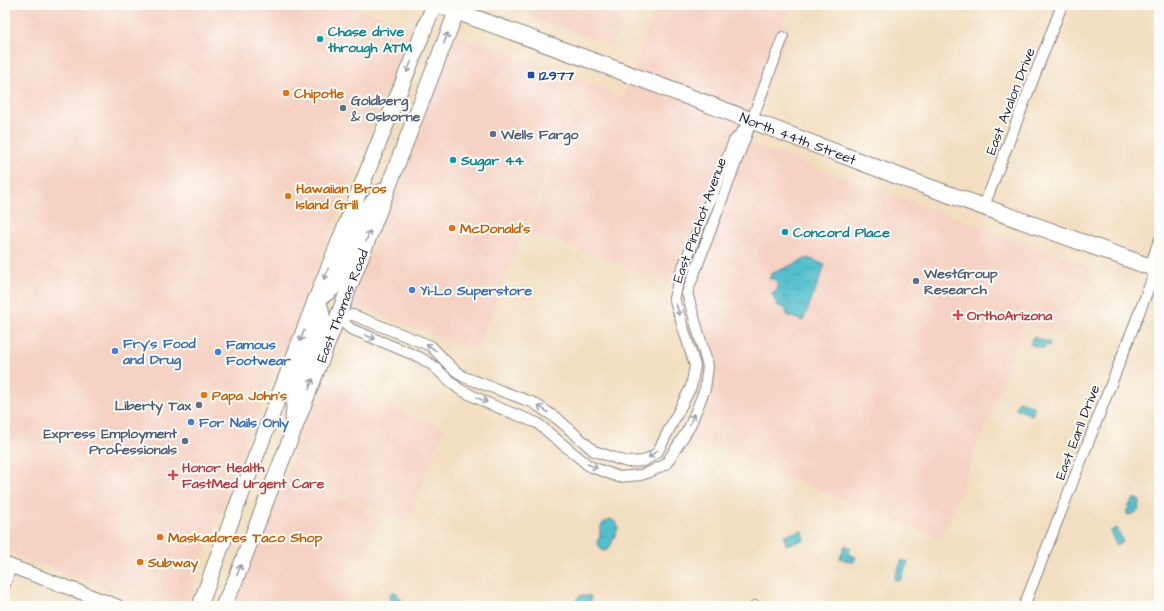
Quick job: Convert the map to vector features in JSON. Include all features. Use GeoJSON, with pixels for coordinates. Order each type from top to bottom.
{"type":"FeatureCollection","features":[{"type":"Feature","properties":{"kind":"main road","name":"East Thomas Road"},"geometry":{"type":"LineString","coordinates":[[200,606],[316,300],[434,5]]}},
{"type":"Feature","properties":{"kind":"main road","name":"North 44th Street"},"geometry":{"type":"LineString","coordinates":[[439,5],[458,8],[603,65],[906,179],[1155,268]]}},
{"type":"Feature","properties":{"kind":"main road","name":"East Thomas Road"},"geometry":{"type":"LineString","coordinates":[[223,606],[235,581],[458,8]]}},
{"type":"Feature","properties":{"kind":"main road"},"geometry":{"type":"LineString","coordinates":[[292,433],[295,395],[322,323],[323,315],[320,305],[316,300],[332,289],[336,284],[366,210],[391,179]]}},
{"type":"Feature","properties":{"kind":"street","name":"East Avalon Drive"},"geometry":{"type":"LineString","coordinates":[[984,206],[1062,5]]}},
{"type":"Feature","properties":{"kind":"street","name":"East Pinchot Avenue"},"geometry":{"type":"LineString","coordinates":[[337,317],[351,329],[419,357],[432,365],[459,389],[487,403],[537,423],[589,466],[619,477],[641,475],[666,464],[689,428],[705,389],[708,366],[687,293],[782,37]]}},
{"type":"Feature","properties":{"kind":"street","name":"East Pinchot Avenue"},"geometry":{"type":"LineString","coordinates":[[337,317],[354,315],[431,346],[451,367],[464,377],[534,403],[559,420],[594,451],[626,462],[644,461],[657,453],[691,387],[695,366],[674,298],[681,272],[734,141],[751,121]]}},
{"type":"Feature","properties":{"kind":"street","name":"East Earll Drive"},"geometry":{"type":"LineString","coordinates":[[1024,606],[1148,290],[1155,268],[1159,241]]}},
{"type":"Feature","properties":{"kind":"street"},"geometry":{"type":"LineString","coordinates":[[5,584],[8,565],[116,606]]}},
{"type":"Feature","properties":{"kind":"shaded area"},"geometry":{"type":"Polygon","coordinates":[[[5,5],[350,5],[411,28],[184,606],[152,606],[5,551],[5,5]]]}},
{"type":"Feature","properties":{"kind":"shaded area"},"geometry":{"type":"Polygon","coordinates":[[[498,5],[627,5],[612,46],[498,5]]]}},
{"type":"Feature","properties":{"kind":"shaded area"},"geometry":{"type":"Polygon","coordinates":[[[657,5],[792,5],[784,23],[789,30],[749,143],[1094,268],[1063,336],[1025,322],[942,539],[689,438],[709,384],[692,293],[671,283],[528,232],[585,83],[624,97],[657,5]]]}},
{"type":"Feature","properties":{"kind":"shaded area"},"geometry":{"type":"Polygon","coordinates":[[[457,35],[584,81],[477,350],[350,305],[457,35]]]}},
{"type":"Feature","properties":{"kind":"shaded area"},"geometry":{"type":"Polygon","coordinates":[[[320,381],[444,428],[408,521],[286,475],[320,381]]]}},
{"type":"Feature","properties":{"kind":"shaded area"},"geometry":{"type":"Polygon","coordinates":[[[286,477],[381,513],[346,606],[234,606],[286,477]]]}},
{"type":"Feature","properties":{"kind":"water"},"geometry":{"type":"Polygon","coordinates":[[[808,258],[825,265],[803,321],[787,315],[785,308],[778,306],[772,294],[778,290],[777,283],[773,279],[769,279],[771,274],[808,258]]]}},
{"type":"Feature","properties":{"kind":"water"},"geometry":{"type":"Polygon","coordinates":[[[1033,337],[1050,343],[1049,346],[1046,345],[1044,349],[1030,344],[1033,337]]]}},
{"type":"Feature","properties":{"kind":"water"},"geometry":{"type":"Polygon","coordinates":[[[1019,401],[1035,407],[1032,415],[1016,409],[1019,401]]]}},
{"type":"Feature","properties":{"kind":"water"},"geometry":{"type":"Polygon","coordinates":[[[1133,499],[1138,499],[1140,501],[1138,506],[1139,510],[1129,515],[1127,514],[1127,510],[1133,499]]]}},
{"type":"Feature","properties":{"kind":"water"},"geometry":{"type":"Polygon","coordinates":[[[610,519],[616,522],[618,528],[611,545],[606,551],[602,550],[597,544],[598,539],[600,538],[601,526],[604,522],[610,519]]]}},
{"type":"Feature","properties":{"kind":"water"},"geometry":{"type":"Polygon","coordinates":[[[1117,528],[1123,542],[1116,545],[1110,531],[1117,528]]]}},
{"type":"Feature","properties":{"kind":"water"},"geometry":{"type":"Polygon","coordinates":[[[802,531],[804,540],[786,545],[784,535],[802,531]]]}},
{"type":"Feature","properties":{"kind":"water"},"geometry":{"type":"Polygon","coordinates":[[[845,545],[851,547],[848,554],[856,557],[853,563],[840,558],[845,545]]]}},
{"type":"Feature","properties":{"kind":"water"},"geometry":{"type":"Polygon","coordinates":[[[902,560],[908,562],[900,581],[894,579],[902,560]]]}},
{"type":"Feature","properties":{"kind":"water"},"geometry":{"type":"Polygon","coordinates":[[[393,592],[397,593],[404,602],[403,606],[390,605],[390,595],[393,592]]]}},
{"type":"Feature","properties":{"kind":"water"},"geometry":{"type":"Polygon","coordinates":[[[579,596],[591,596],[591,603],[583,606],[572,606],[579,596]]]}},
{"type":"Feature","properties":{"kind":"place","name":"Chase drive through ATM"},"geometry":{"type":"Point","coordinates":[320,39]}},
{"type":"Feature","properties":{"kind":"place","name":"12977"},"geometry":{"type":"Point","coordinates":[531,75]}},
{"type":"Feature","properties":{"kind":"place","name":"Chipotle"},"geometry":{"type":"Point","coordinates":[286,93]}},
{"type":"Feature","properties":{"kind":"place","name":"Goldberg & Osborne"},"geometry":{"type":"Point","coordinates":[343,108]}},
{"type":"Feature","properties":{"kind":"place","name":"Wells Fargo"},"geometry":{"type":"Point","coordinates":[493,134]}},
{"type":"Feature","properties":{"kind":"place","name":"Sugar 44"},"geometry":{"type":"Point","coordinates":[453,160]}},
{"type":"Feature","properties":{"kind":"place","name":"Hawaiian Bros Island Grill"},"geometry":{"type":"Point","coordinates":[288,196]}},
{"type":"Feature","properties":{"kind":"place","name":"McDonald's"},"geometry":{"type":"Point","coordinates":[452,228]}},
{"type":"Feature","properties":{"kind":"place","name":"Concord Place"},"geometry":{"type":"Point","coordinates":[785,232]}},
{"type":"Feature","properties":{"kind":"place","name":"WestGroup Research"},"geometry":{"type":"Point","coordinates":[916,281]}},
{"type":"Feature","properties":{"kind":"place","name":"Yi-Lo Superstore"},"geometry":{"type":"Point","coordinates":[412,290]}},
{"type":"Feature","properties":{"kind":"place","name":"OrthoArizona"},"geometry":{"type":"Point","coordinates":[958,315]}},
{"type":"Feature","properties":{"kind":"place","name":"Fry's Food and Drug"},"geometry":{"type":"Point","coordinates":[115,351]}},
{"type":"Feature","properties":{"kind":"place","name":"Famous Footwear"},"geometry":{"type":"Point","coordinates":[218,352]}},
{"type":"Feature","properties":{"kind":"place","name":"Papa John's"},"geometry":{"type":"Point","coordinates":[204,395]}},
{"type":"Feature","properties":{"kind":"place","name":"Liberty Tax"},"geometry":{"type":"Point","coordinates":[199,405]}},
{"type":"Feature","properties":{"kind":"place","name":"For Nails Only"},"geometry":{"type":"Point","coordinates":[191,422]}},
{"type":"Feature","properties":{"kind":"place","name":"Express Employment Professionals"},"geometry":{"type":"Point","coordinates":[185,441]}},
{"type":"Feature","properties":{"kind":"place","name":"Honor Health FastMed Urgent Care"},"geometry":{"type":"Point","coordinates":[173,475]}},
{"type":"Feature","properties":{"kind":"place","name":"Maskadores Taco Shop"},"geometry":{"type":"Point","coordinates":[160,537]}},
{"type":"Feature","properties":{"kind":"place","name":"Subway"},"geometry":{"type":"Point","coordinates":[140,562]}}]}
